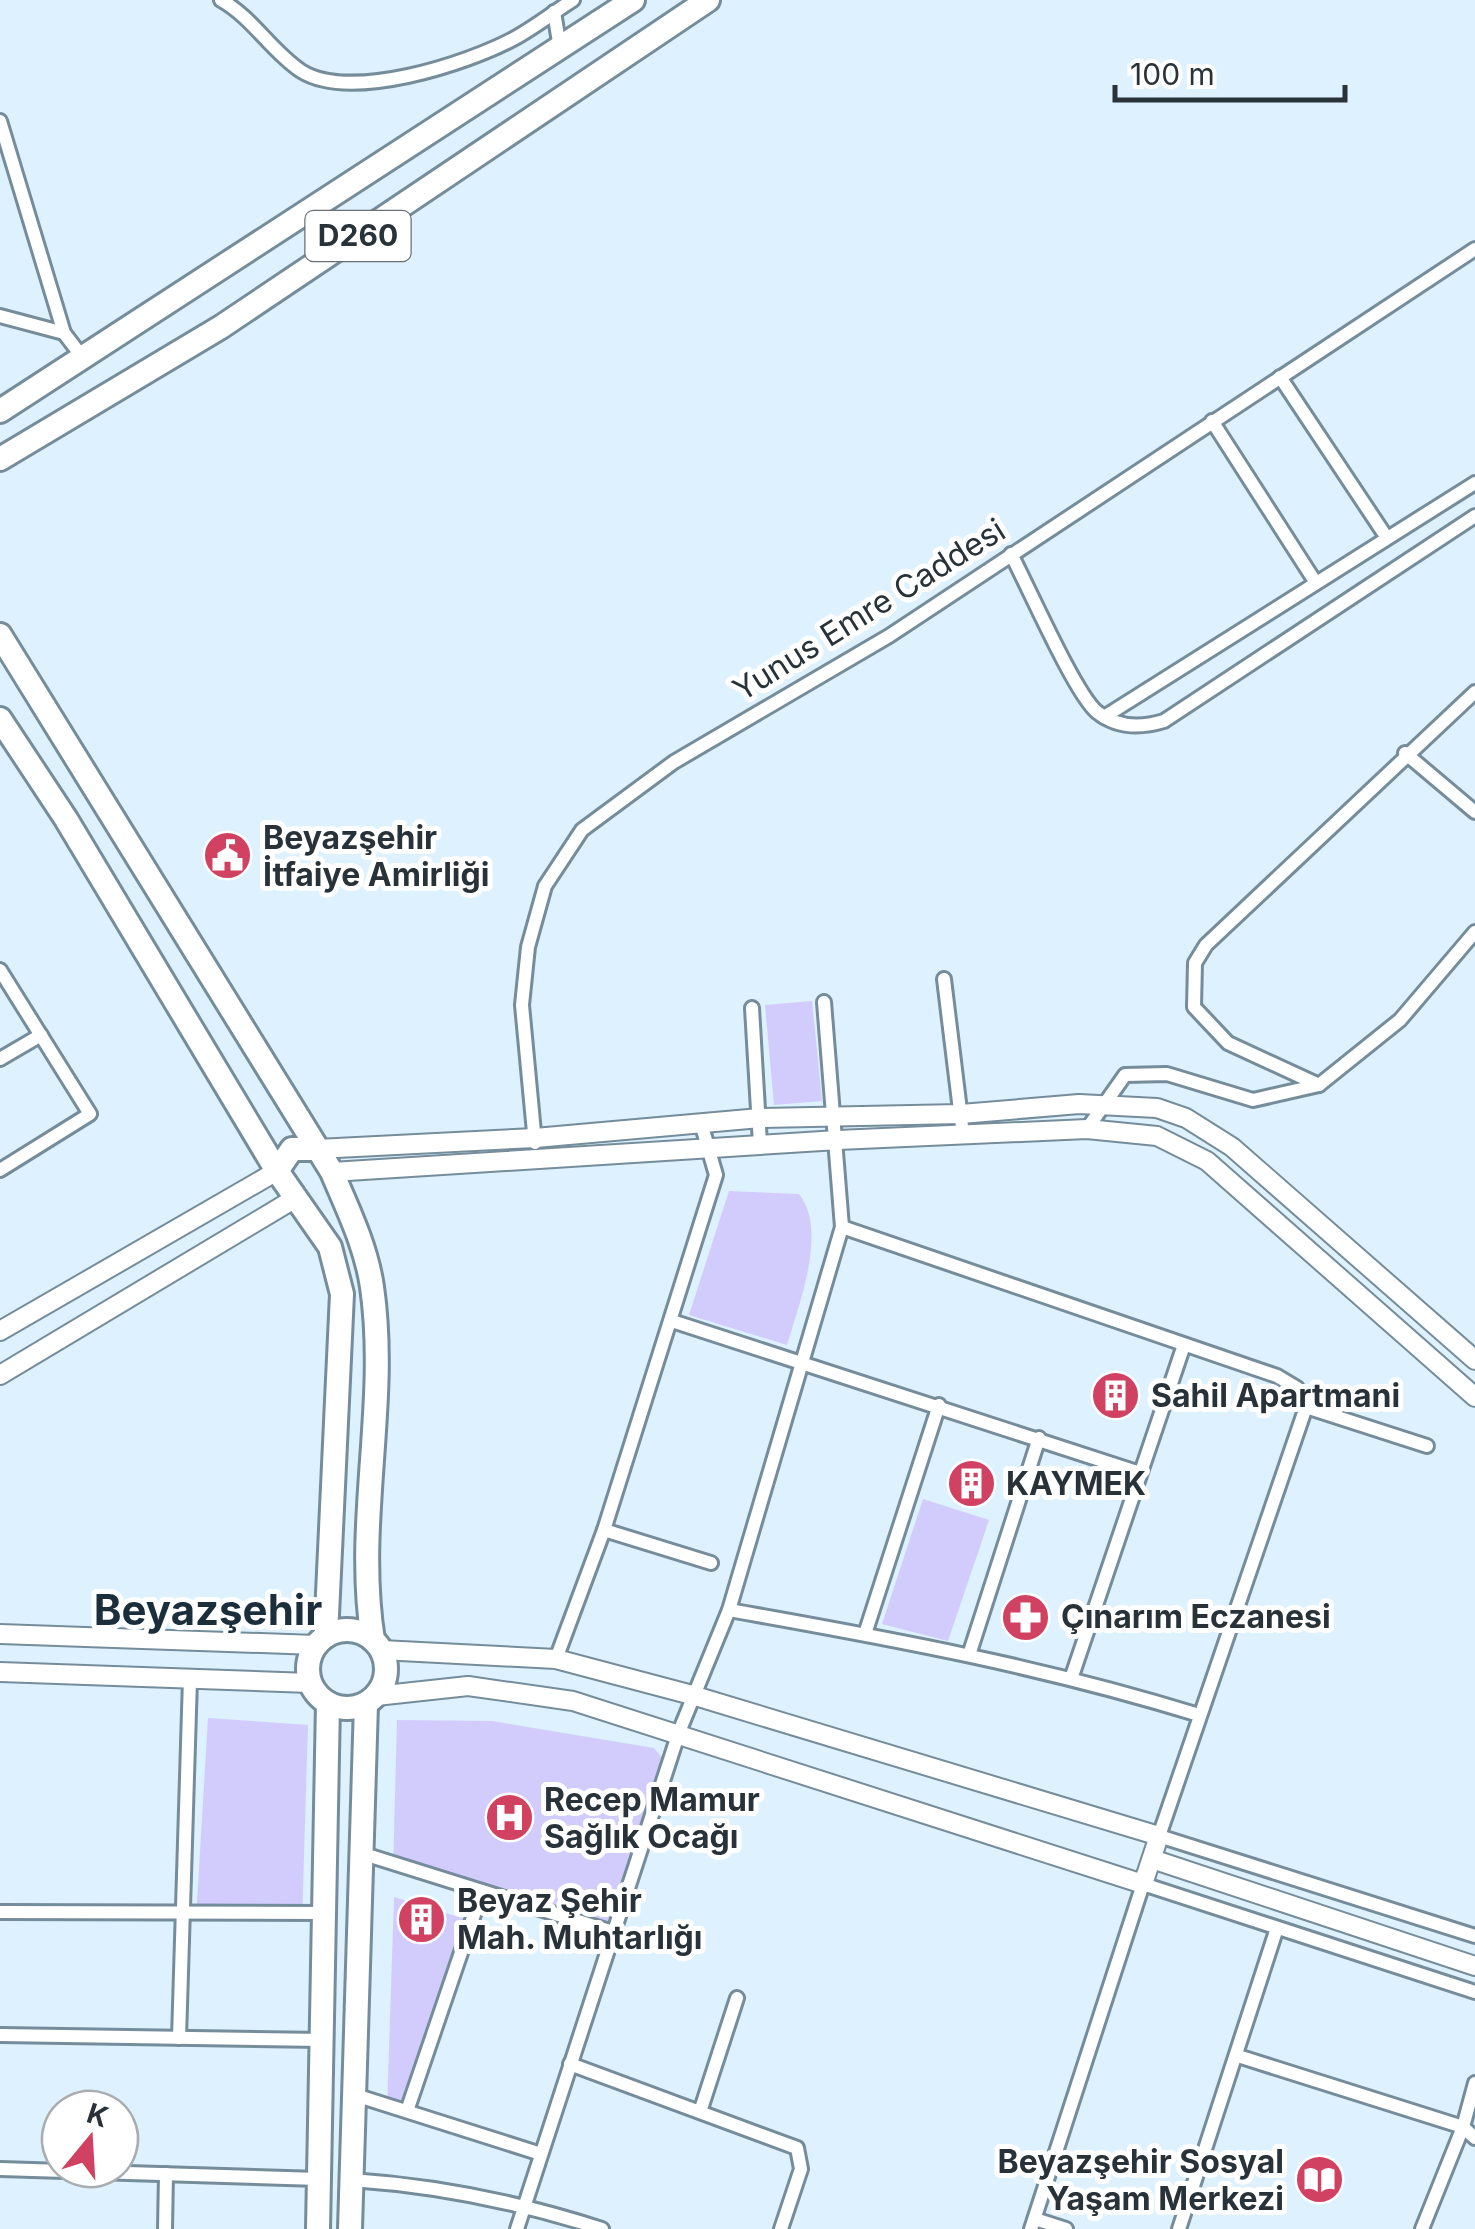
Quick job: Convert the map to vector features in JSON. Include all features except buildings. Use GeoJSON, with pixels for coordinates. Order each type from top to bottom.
{"type":"FeatureCollection","features":[{"type":"Feature","properties":{"kind":"highway","name":"D260"},"geometry":{"type":"LineString","coordinates":[[0,411],[633,0]]}},
{"type":"Feature","properties":{"kind":"highway","name":"D260"},"geometry":{"type":"LineString","coordinates":[[0,459],[222,327],[708,0]]}},
{"type":"Feature","properties":{"kind":"highway"},"geometry":{"type":"LineString","coordinates":[[0,635],[332,1172],[362,1244],[374,1306],[377,1357],[368,1571],[377,1645],[386,1674],[371,1700],[350,2229]]}},
{"type":"Feature","properties":{"kind":"highway"},"geometry":{"type":"LineString","coordinates":[[42,703],[1,725],[66,819],[294,1199],[330,1247],[342,1294],[321,1640],[309,1656],[310,1683],[328,1703],[340,1708],[371,1700]]}},
{"type":"Feature","properties":{"kind":"highway"},"geometry":{"type":"LineString","coordinates":[[66,819],[100,798]]}},
{"type":"Feature","properties":{"kind":"highway"},"geometry":{"type":"LineString","coordinates":[[277,1170],[292,1150],[317,1148]]}},
{"type":"Feature","properties":{"kind":"highway"},"geometry":{"type":"LineString","coordinates":[[294,1199],[317,1193],[332,1172]]}},
{"type":"Feature","properties":{"kind":"highway"},"geometry":{"type":"LineString","coordinates":[[321,1640],[351,1630],[377,1645]]}},
{"type":"Feature","properties":{"kind":"highway"},"geometry":{"type":"LineString","coordinates":[[318,2229],[328,1703]]}},
{"type":"Feature","properties":{"kind":"main road"},"geometry":{"type":"LineString","coordinates":[[317,1148],[535,1138],[760,1118],[961,1114],[1105,1103],[1157,1108],[1210,1130],[1475,1360]]}},
{"type":"Feature","properties":{"kind":"main road"},"geometry":{"type":"LineString","coordinates":[[332,1172],[838,1140],[1087,1129],[1142,1133],[1194,1152],[1475,1397]]}},
{"type":"Feature","properties":{"kind":"main road"},"geometry":{"type":"LineString","coordinates":[[0,1331],[277,1170]]}},
{"type":"Feature","properties":{"kind":"main road"},"geometry":{"type":"LineString","coordinates":[[0,1375],[294,1199]]}},
{"type":"Feature","properties":{"kind":"main road"},"geometry":{"type":"LineString","coordinates":[[0,1634],[321,1640]]}},
{"type":"Feature","properties":{"kind":"main road"},"geometry":{"type":"LineString","coordinates":[[371,1700],[468,1686],[544,1694],[678,1732],[1143,1884],[1159,1836],[692,1695],[556,1659],[377,1645]]}},
{"type":"Feature","properties":{"kind":"main road"},"geometry":{"type":"LineString","coordinates":[[544,1694],[556,1659]]}},
{"type":"Feature","properties":{"kind":"main road"},"geometry":{"type":"LineString","coordinates":[[0,1672],[310,1683]]}},
{"type":"Feature","properties":{"kind":"main road"},"geometry":{"type":"LineString","coordinates":[[1152,1859],[1475,1966]]}},
{"type":"Feature","properties":{"kind":"street"},"geometry":{"type":"LineString","coordinates":[[221,0],[238,10],[300,70],[323,81],[348,85],[473,56],[517,37],[573,0]]}},
{"type":"Feature","properties":{"kind":"street"},"geometry":{"type":"LineString","coordinates":[[554,12],[560,48]]}},
{"type":"Feature","properties":{"kind":"street"},"geometry":{"type":"LineString","coordinates":[[0,121],[64,333],[82,358]]}},
{"type":"Feature","properties":{"kind":"street","name":"Yunus Emre Caddesi"},"geometry":{"type":"LineString","coordinates":[[535,1160],[522,1005],[524,973],[538,903],[571,842],[674,762],[889,636],[1475,249]]}},
{"type":"Feature","properties":{"kind":"street"},"geometry":{"type":"LineString","coordinates":[[0,316],[64,333]]}},
{"type":"Feature","properties":{"kind":"street"},"geometry":{"type":"LineString","coordinates":[[1280,376],[1387,538]]}},
{"type":"Feature","properties":{"kind":"street"},"geometry":{"type":"LineString","coordinates":[[1212,421],[1316,583]]}},
{"type":"Feature","properties":{"kind":"street"},"geometry":{"type":"LineString","coordinates":[[1104,717],[1475,483]]}},
{"type":"Feature","properties":{"kind":"street"},"geometry":{"type":"LineString","coordinates":[[1011,554],[1089,704],[1104,717],[1132,726],[1164,721],[1475,516]]}},
{"type":"Feature","properties":{"kind":"street"},"geometry":{"type":"LineString","coordinates":[[1318,1085],[1228,1043],[1194,1007],[1195,963],[1206,945],[1475,692]]}},
{"type":"Feature","properties":{"kind":"street"},"geometry":{"type":"LineString","coordinates":[[1405,754],[1475,812]]}},
{"type":"Feature","properties":{"kind":"street"},"geometry":{"type":"LineString","coordinates":[[1087,1129],[1125,1075],[1168,1074],[1253,1100],[1318,1085],[1400,1020],[1475,932]]}},
{"type":"Feature","properties":{"kind":"street"},"geometry":{"type":"LineString","coordinates":[[0,970],[90,1114],[0,1170]]}},
{"type":"Feature","properties":{"kind":"street"},"geometry":{"type":"LineString","coordinates":[[944,979],[962,1135]]}},
{"type":"Feature","properties":{"kind":"street"},"geometry":{"type":"LineString","coordinates":[[517,2229],[678,1732],[729,1610],[842,1228],[824,1002]]}},
{"type":"Feature","properties":{"kind":"street"},"geometry":{"type":"LineString","coordinates":[[752,1008],[760,1144]]}},
{"type":"Feature","properties":{"kind":"street"},"geometry":{"type":"LineString","coordinates":[[0,1059],[41,1034]]}},
{"type":"Feature","properties":{"kind":"street"},"geometry":{"type":"LineString","coordinates":[[556,1659],[604,1530],[716,1175],[701,1123]]}},
{"type":"Feature","properties":{"kind":"street"},"geometry":{"type":"LineString","coordinates":[[842,1228],[1288,1381],[1304,1398],[1306,1407],[1159,1836],[1475,1936]]}},
{"type":"Feature","properties":{"kind":"street"},"geometry":{"type":"LineString","coordinates":[[672,1322],[1140,1472]]}},
{"type":"Feature","properties":{"kind":"street"},"geometry":{"type":"LineString","coordinates":[[1072,1676],[1184,1345]]}},
{"type":"Feature","properties":{"kind":"street"},"geometry":{"type":"LineString","coordinates":[[865,1634],[939,1405]]}},
{"type":"Feature","properties":{"kind":"street"},"geometry":{"type":"LineString","coordinates":[[1306,1407],[1427,1446]]}},
{"type":"Feature","properties":{"kind":"street"},"geometry":{"type":"LineString","coordinates":[[970,1652],[1039,1438]]}},
{"type":"Feature","properties":{"kind":"street"},"geometry":{"type":"LineString","coordinates":[[604,1530],[711,1563]]}},
{"type":"Feature","properties":{"kind":"street"},"geometry":{"type":"LineString","coordinates":[[729,1610],[970,1652],[1072,1676],[1199,1715]]}},
{"type":"Feature","properties":{"kind":"street"},"geometry":{"type":"LineString","coordinates":[[179,2038],[190,1679]]}},
{"type":"Feature","properties":{"kind":"street"},"geometry":{"type":"LineString","coordinates":[[364,1854],[613,1932]]}},
{"type":"Feature","properties":{"kind":"street"},"geometry":{"type":"LineString","coordinates":[[1066,2229],[1033,2224],[1143,1884],[1475,1992]]}},
{"type":"Feature","properties":{"kind":"street"},"geometry":{"type":"LineString","coordinates":[[407,2111],[482,1891]]}},
{"type":"Feature","properties":{"kind":"street"},"geometry":{"type":"LineString","coordinates":[[0,1912],[326,1914]]}},
{"type":"Feature","properties":{"kind":"street"},"geometry":{"type":"LineString","coordinates":[[1179,2229],[1277,1928]]}},
{"type":"Feature","properties":{"kind":"street"},"geometry":{"type":"LineString","coordinates":[[700,2112],[737,1998]]}},
{"type":"Feature","properties":{"kind":"street"},"geometry":{"type":"LineString","coordinates":[[0,2036],[323,2040]]}},
{"type":"Feature","properties":{"kind":"street"},"geometry":{"type":"LineString","coordinates":[[1238,2056],[1463,2128],[1475,2138]]}},
{"type":"Feature","properties":{"kind":"street"},"geometry":{"type":"LineString","coordinates":[[570,2064],[792,2146],[800,2153],[801,2169],[781,2229]]}},
{"type":"Feature","properties":{"kind":"street"},"geometry":{"type":"LineString","coordinates":[[1422,2229],[1463,2128],[1475,2082]]}},
{"type":"Feature","properties":{"kind":"street"},"geometry":{"type":"LineString","coordinates":[[356,2095],[541,2154]]}},
{"type":"Feature","properties":{"kind":"street"},"geometry":{"type":"LineString","coordinates":[[0,2169],[319,2179]]}},
{"type":"Feature","properties":{"kind":"street"},"geometry":{"type":"LineString","coordinates":[[164,2229],[166,2174]]}},
{"type":"Feature","properties":{"kind":"street"},"geometry":{"type":"LineString","coordinates":[[352,2180],[440,2188],[524,2204],[602,2229]]}},
{"type":"Feature","properties":{"kind":"shaded area"},"geometry":{"type":"Polygon","coordinates":[[[812,1001],[822,1101],[774,1105],[765,1005],[812,1001]]]}},
{"type":"Feature","properties":{"kind":"shaded area"},"geometry":{"type":"Polygon","coordinates":[[[729,1191],[799,1194],[807,1209],[811,1227],[808,1268],[787,1345],[689,1315],[729,1191]]]}},
{"type":"Feature","properties":{"kind":"shaded area"},"geometry":{"type":"Polygon","coordinates":[[[923,1499],[989,1520],[948,1641],[882,1624],[923,1499]]]}},
{"type":"Feature","properties":{"kind":"shaded area"},"geometry":{"type":"Polygon","coordinates":[[[208,1718],[308,1725],[302,1922],[196,1919],[208,1718]]]}},
{"type":"Feature","properties":{"kind":"shaded area"},"geometry":{"type":"Polygon","coordinates":[[[397,1720],[492,1721],[654,1748],[664,1760],[605,1937],[393,1871],[397,1720]]]}},
{"type":"Feature","properties":{"kind":"shaded area"},"geometry":{"type":"Polygon","coordinates":[[[394,1897],[475,1922],[410,2117],[387,2109],[394,1897]]]}},
{"type":"Feature","properties":{"kind":"place","name":"Beyazşehir İtfaiye Amirliği"},"geometry":{"type":"Point","coordinates":[228,856]}},
{"type":"Feature","properties":{"kind":"place","name":"Sahil Apartmani"},"geometry":{"type":"Point","coordinates":[1116,1396]}},
{"type":"Feature","properties":{"kind":"place","name":"KAYMEK"},"geometry":{"type":"Point","coordinates":[971,1484]}},
{"type":"Feature","properties":{"kind":"place","name":"Çınarım Eczanesi"},"geometry":{"type":"Point","coordinates":[1026,1617]}},
{"type":"Feature","properties":{"kind":"place","name":"Recep Mamur Sağlık Ocağı"},"geometry":{"type":"Point","coordinates":[509,1818]}},
{"type":"Feature","properties":{"kind":"place","name":"Beyaz Şehir Mah. Muhtarlığı"},"geometry":{"type":"Point","coordinates":[422,1919]}},
{"type":"Feature","properties":{"kind":"place","name":"Beyazşehir Sosyal Yaşam Merkezi"},"geometry":{"type":"Point","coordinates":[1319,2180]}},
{"type":"Feature","properties":{"kind":"district","name":"Beyazşehir"},"geometry":{"type":"Point","coordinates":[208,1610]}}]}
